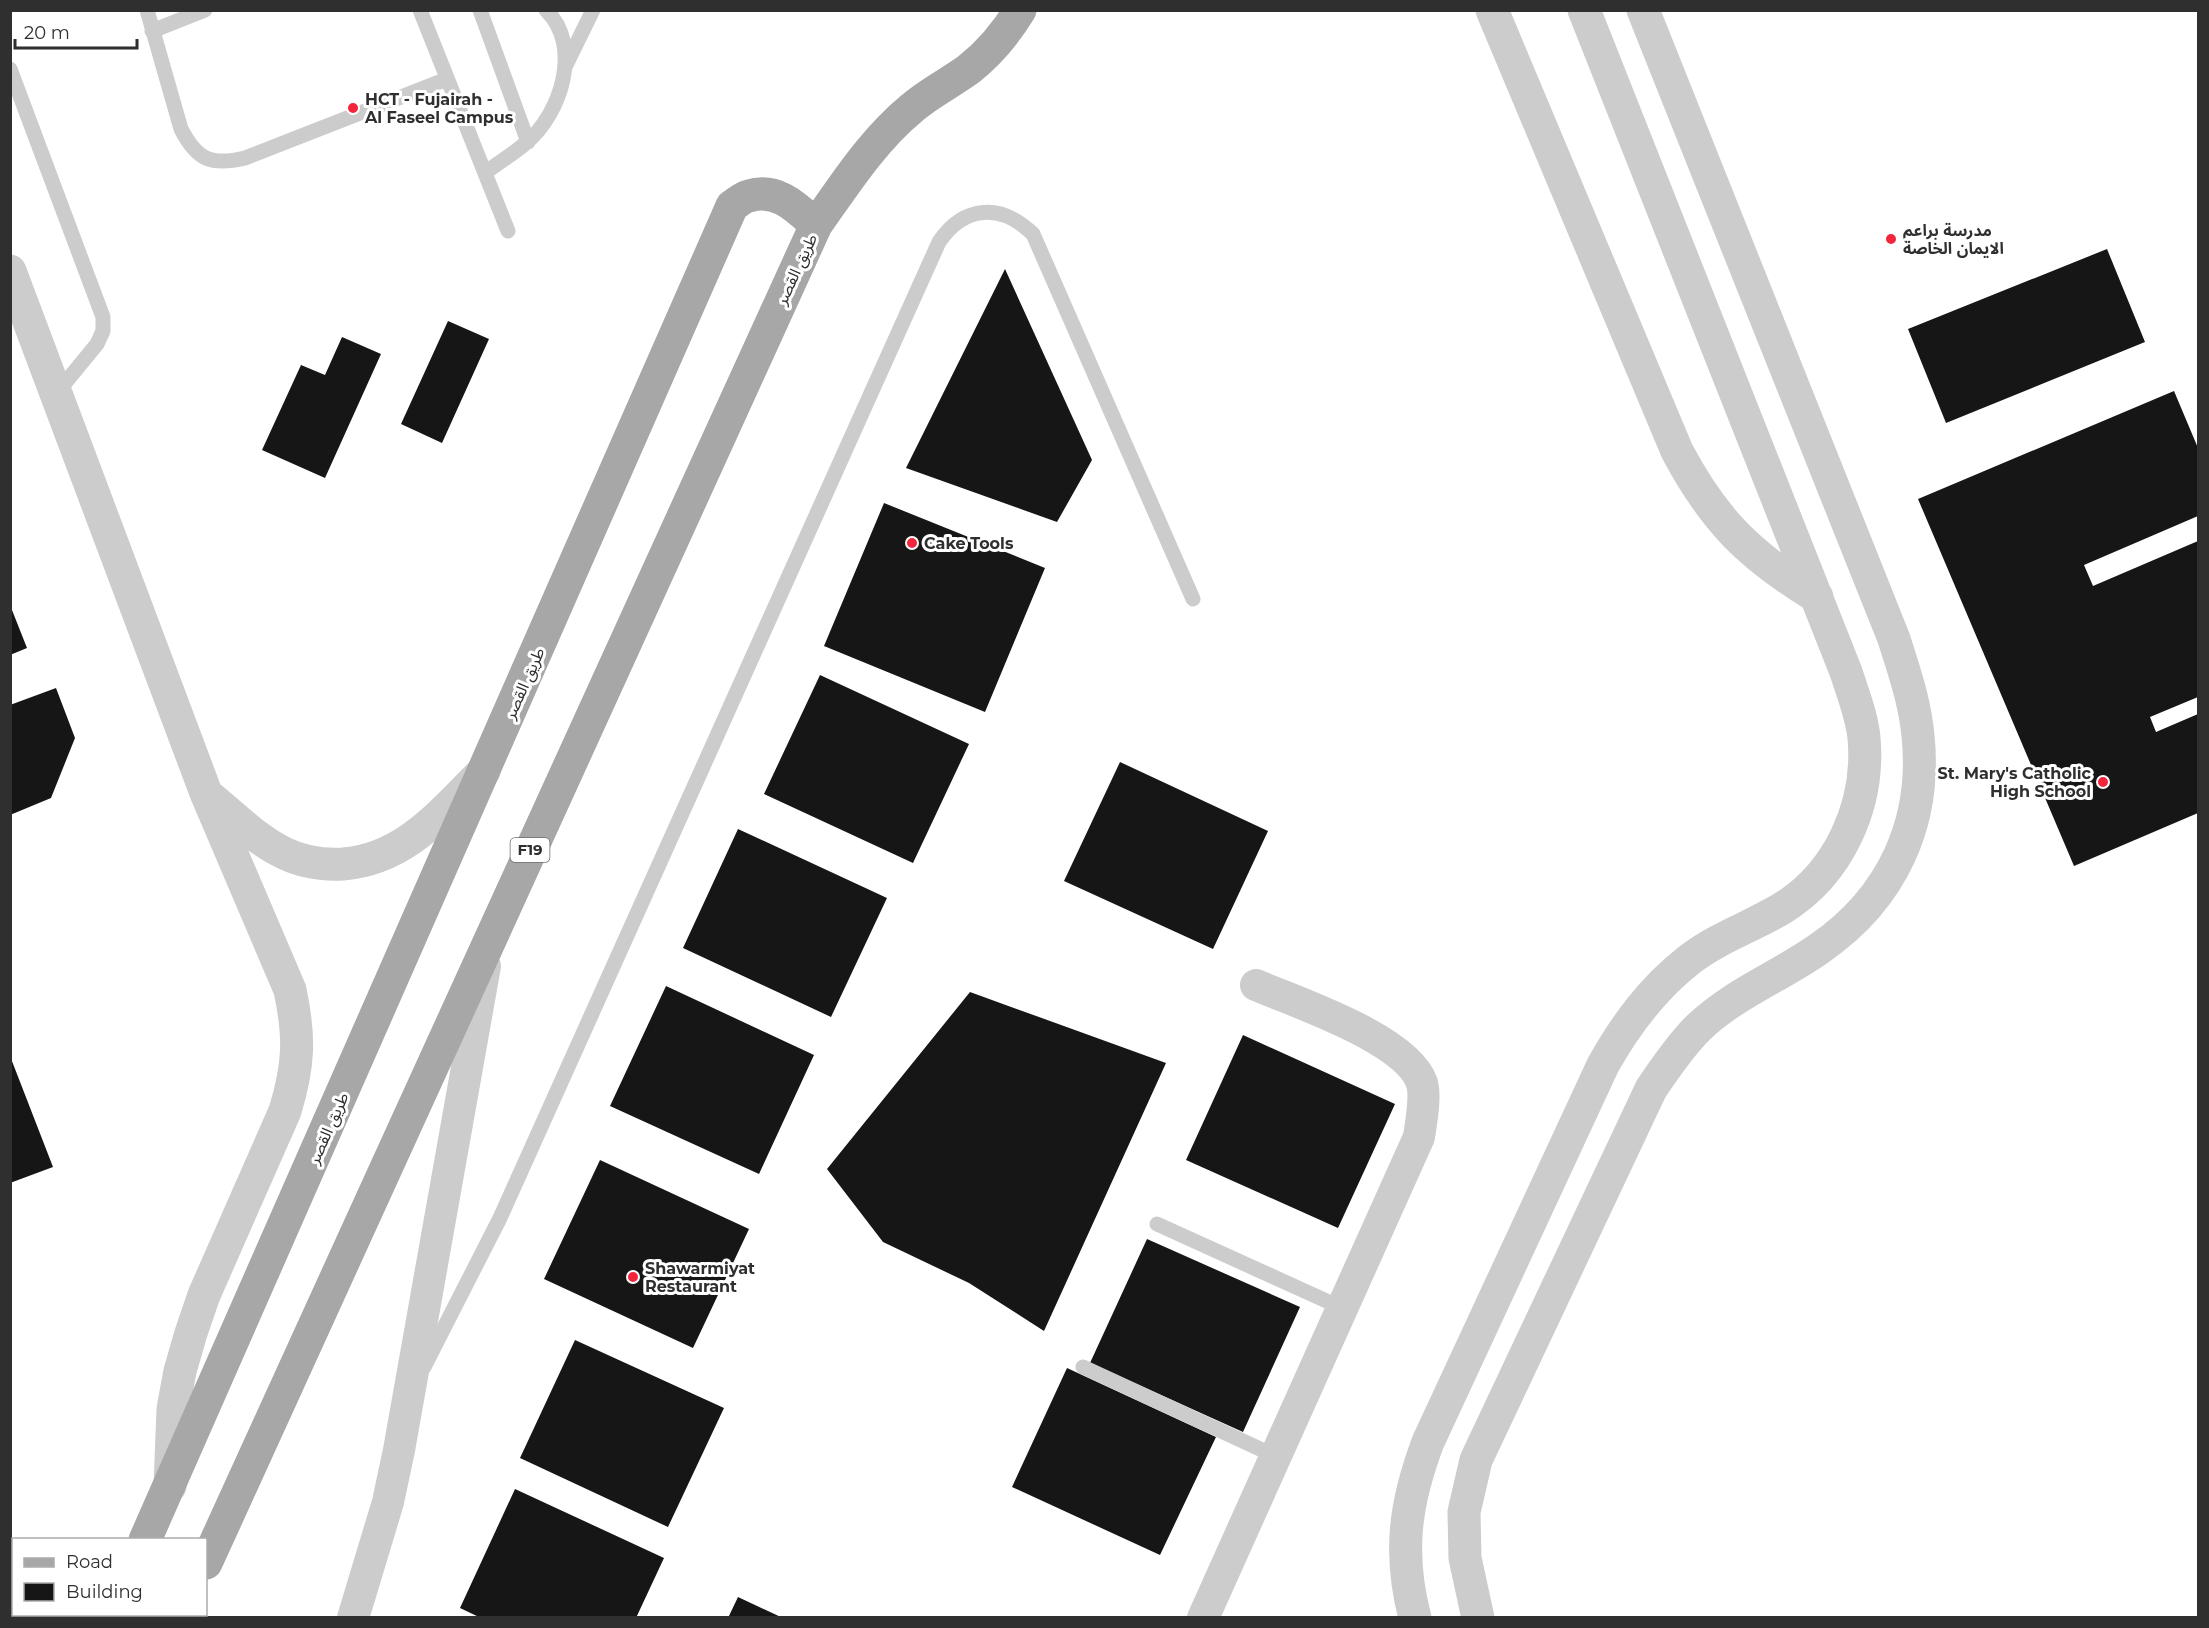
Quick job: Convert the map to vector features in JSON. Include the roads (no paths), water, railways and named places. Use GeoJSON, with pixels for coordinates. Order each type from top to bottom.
{"type":"FeatureCollection","features":[{"type":"Feature","properties":{"kind":"main road"},"geometry":{"type":"LineString","coordinates":[[816,225],[864,157],[887,130],[913,107],[969,69],[993,47],[1020,10]]}},
{"type":"Feature","properties":{"kind":"main road","name":"طريق القصر"},"geometry":{"type":"LineString","coordinates":[[145,1538],[732,206],[749,196],[769,194],[787,200],[816,225],[207,1561]]}},
{"type":"Feature","properties":{"kind":"street"},"geometry":{"type":"LineString","coordinates":[[1492,10],[1677,451],[1694,483],[1714,513],[1744,545],[1778,574],[1817,597]]}},
{"type":"Feature","properties":{"kind":"street"},"geometry":{"type":"LineString","coordinates":[[1415,1617],[1410,1597],[1406,1556],[1407,1515],[1416,1473],[1448,1399],[1604,1065],[1620,1035],[1641,1006],[1664,981],[1691,958],[1720,940],[1782,909],[1809,889],[1831,863],[1848,834],[1860,803],[1865,770],[1864,737],[1857,704],[1846,672],[1584,10]]}},
{"type":"Feature","properties":{"kind":"street"},"geometry":{"type":"LineString","coordinates":[[1478,1617],[1465,1558],[1464,1512],[1476,1460],[1651,1089],[1699,1027],[1738,998],[1821,948],[1869,903],[1893,872],[1906,841],[1915,810],[1920,777],[1918,735],[1911,692],[1894,639],[1643,10]]}},
{"type":"Feature","properties":{"kind":"street"},"geometry":{"type":"LineString","coordinates":[[10,271],[206,793],[290,990],[297,1021],[298,1051],[294,1082],[285,1111],[204,1295],[180,1371],[173,1409],[170,1486]]}},
{"type":"Feature","properties":{"kind":"street"},"geometry":{"type":"LineString","coordinates":[[206,793],[262,840],[284,853],[309,862],[334,864],[360,862],[384,855],[406,843],[426,827],[486,769]]}},
{"type":"Feature","properties":{"kind":"street"},"geometry":{"type":"LineString","coordinates":[[353,1617],[388,1502],[490,936]]}},
{"type":"Feature","properties":{"kind":"street"},"geometry":{"type":"LineString","coordinates":[[1203,1617],[1419,1137],[1423,1114],[1422,1083],[1406,1058],[1370,1034],[1256,985]]}},
{"type":"Feature","properties":{"kind":"lane"},"geometry":{"type":"LineString","coordinates":[[147,10],[181,129],[190,146],[206,158],[226,162],[245,158],[447,80]]}},
{"type":"Feature","properties":{"kind":"lane"},"geometry":{"type":"LineString","coordinates":[[152,31],[204,10]]}},
{"type":"Feature","properties":{"kind":"lane"},"geometry":{"type":"LineString","coordinates":[[420,10],[507,231]]}},
{"type":"Feature","properties":{"kind":"lane"},"geometry":{"type":"LineString","coordinates":[[480,10],[528,142]]}},
{"type":"Feature","properties":{"kind":"lane"},"geometry":{"type":"LineString","coordinates":[[546,10],[553,17],[564,42],[566,65]]}},
{"type":"Feature","properties":{"kind":"lane"},"geometry":{"type":"LineString","coordinates":[[484,173],[528,142],[550,113],[560,90],[566,65],[593,10]]}},
{"type":"Feature","properties":{"kind":"lane"},"geometry":{"type":"LineString","coordinates":[[10,69],[103,317],[103,331],[97,344],[56,394]]}},
{"type":"Feature","properties":{"kind":"lane"},"geometry":{"type":"LineString","coordinates":[[408,1396],[501,1218],[939,242],[948,229],[960,219],[975,213],[992,212],[1007,215],[1022,223],[1033,234],[1193,599]]}},
{"type":"Feature","properties":{"kind":"lane"},"geometry":{"type":"LineString","coordinates":[[1157,1224],[1342,1308]]}},
{"type":"Feature","properties":{"kind":"lane"},"geometry":{"type":"LineString","coordinates":[[1083,1367],[1275,1456]]}},
{"type":"Feature","properties":{"kind":"place","name":"HCT - Fujairah - Al Faseel Campus"},"geometry":{"type":"Point","coordinates":[353,108]}},
{"type":"Feature","properties":{"kind":"place","name":"مدرسة براعم الايمان الخاصة"},"geometry":{"type":"Point","coordinates":[1891,239]}},
{"type":"Feature","properties":{"kind":"place","name":"Cake Tools"},"geometry":{"type":"Point","coordinates":[912,543]}},
{"type":"Feature","properties":{"kind":"place","name":"St. Mary's Catholic High School"},"geometry":{"type":"Point","coordinates":[2103,782]}},
{"type":"Feature","properties":{"kind":"place","name":"Shawarmiyat Restaurant"},"geometry":{"type":"Point","coordinates":[633,1277]}}]}
